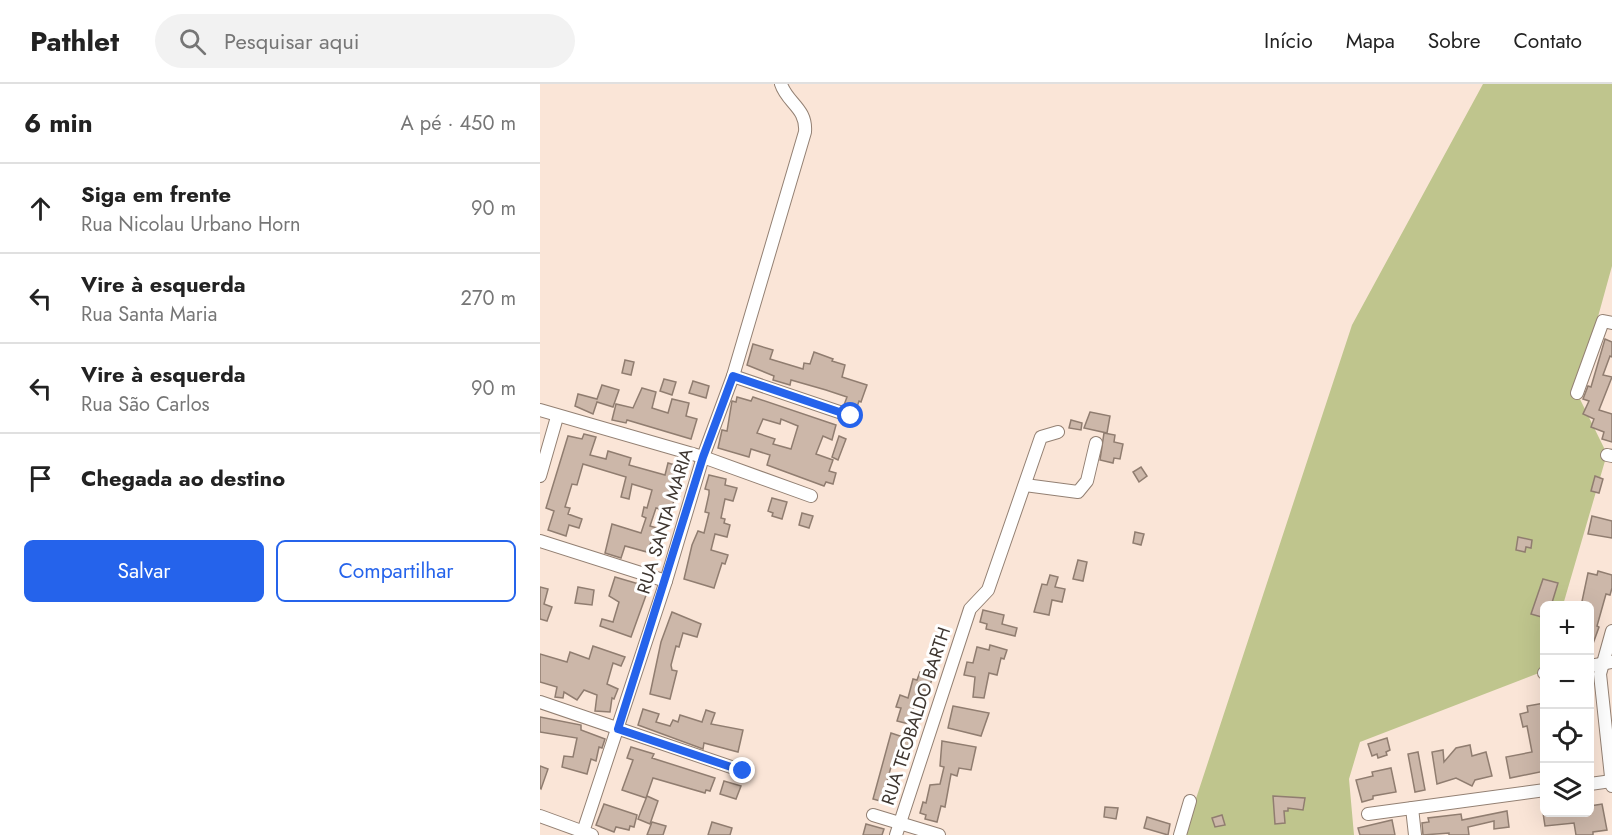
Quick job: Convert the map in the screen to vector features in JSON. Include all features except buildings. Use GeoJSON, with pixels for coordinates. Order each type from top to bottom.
{"type":"FeatureCollection","features":[{"type":"Feature","properties":{"kind":"street","name":"RUA SANTA MARIA"},"geometry":{"type":"LineString","coordinates":[[586,834],[703,457],[733,376],[805,132],[806,121],[801,109],[781,84]]}},
{"type":"Feature","properties":{"kind":"street"},"geometry":{"type":"LineString","coordinates":[[1577,393],[1604,321],[1612,323]]}},
{"type":"Feature","properties":{"kind":"street"},"geometry":{"type":"LineString","coordinates":[[733,376],[851,416]]}},
{"type":"Feature","properties":{"kind":"street"},"geometry":{"type":"LineString","coordinates":[[540,410],[557,417],[703,457],[811,496]]}},
{"type":"Feature","properties":{"kind":"street"},"geometry":{"type":"LineString","coordinates":[[540,476],[557,417]]}},
{"type":"Feature","properties":{"kind":"street"},"geometry":{"type":"LineString","coordinates":[[1058,432],[1041,437],[1025,485],[1078,492],[1087,481],[1096,443]]}},
{"type":"Feature","properties":{"kind":"street","name":"RUA TEOBALDO BARTH"},"geometry":{"type":"LineString","coordinates":[[898,830],[970,609],[988,590],[1025,485]]}},
{"type":"Feature","properties":{"kind":"street"},"geometry":{"type":"LineString","coordinates":[[540,541],[666,581]]}},
{"type":"Feature","properties":{"kind":"street"},"geometry":{"type":"LineString","coordinates":[[1612,631],[1599,674],[1612,786]]}},
{"type":"Feature","properties":{"kind":"street"},"geometry":{"type":"LineString","coordinates":[[540,702],[743,771]]}},
{"type":"Feature","properties":{"kind":"street"},"geometry":{"type":"LineString","coordinates":[[1594,783],[1612,781]]}},
{"type":"Feature","properties":{"kind":"street"},"geometry":{"type":"LineString","coordinates":[[1368,814],[1540,791]]}},
{"type":"Feature","properties":{"kind":"street"},"geometry":{"type":"LineString","coordinates":[[1180,835],[1190,801]]}},
{"type":"Feature","properties":{"kind":"street"},"geometry":{"type":"LineString","coordinates":[[1412,808],[1415,835]]}},
{"type":"Feature","properties":{"kind":"street"},"geometry":{"type":"LineString","coordinates":[[540,816],[586,834]]}},
{"type":"Feature","properties":{"kind":"street"},"geometry":{"type":"LineString","coordinates":[[873,816],[898,830],[939,835]]}},
{"type":"Feature","properties":{"kind":"green space"},"geometry":{"type":"Polygon","coordinates":[[[1483,84],[1612,84],[1612,266],[1577,393],[1607,454],[1564,601],[1540,601],[1540,673],[1360,742],[1349,779],[1354,835],[1184,835],[1352,325],[1483,84]]]}},
{"type":"Feature","properties":{"kind":"route"},"geometry":{"type":"LineString","coordinates":[[743,771],[618,729],[703,457],[733,376],[851,416]]}}]}
